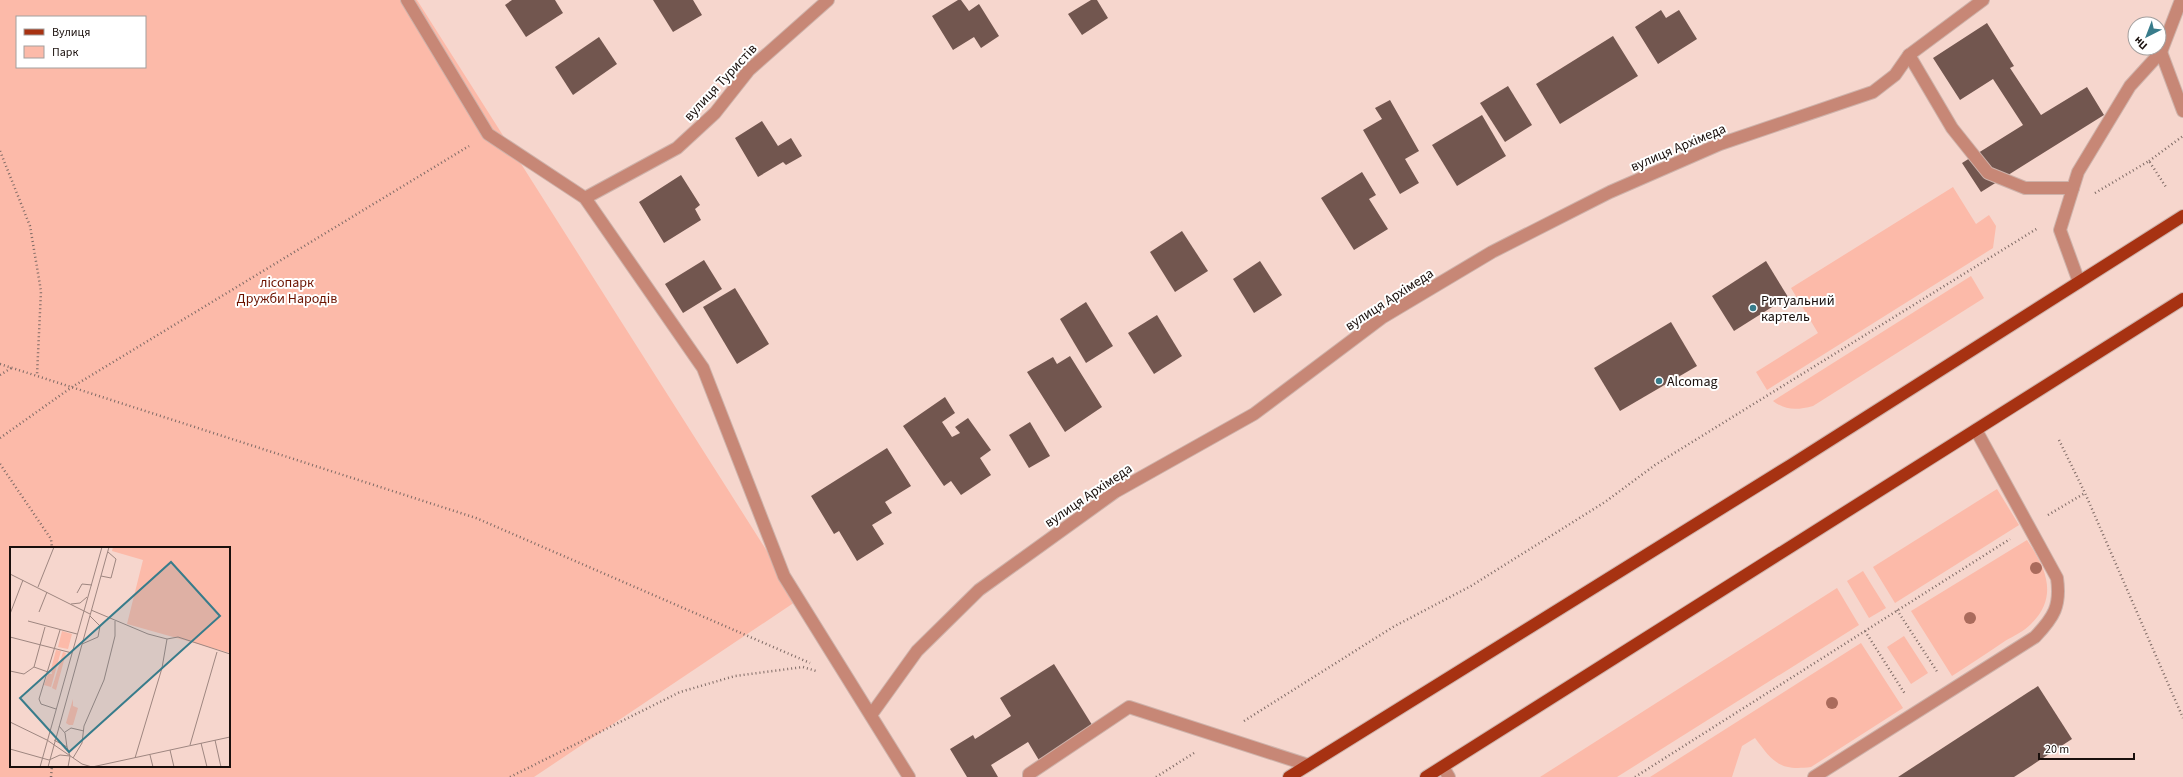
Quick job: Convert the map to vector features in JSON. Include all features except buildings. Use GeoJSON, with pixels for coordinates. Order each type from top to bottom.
{"type":"FeatureCollection","features":[{"type":"Feature","properties":{"kind":"main road"},"geometry":{"type":"LineString","coordinates":[[1289,777],[1785,469],[2183,216]]}},
{"type":"Feature","properties":{"kind":"main road"},"geometry":{"type":"LineString","coordinates":[[1426,777],[2183,300]]}},
{"type":"Feature","properties":{"kind":"street"},"geometry":{"type":"LineString","coordinates":[[407,0],[488,134],[585,198],[703,368],[784,576],[909,777]]}},
{"type":"Feature","properties":{"kind":"street","name":"вулиця Туристів"},"geometry":{"type":"LineString","coordinates":[[585,198],[677,148],[716,113],[750,70],[828,0]]}},
{"type":"Feature","properties":{"kind":"street","name":"вулиця Архімеда"},"geometry":{"type":"LineString","coordinates":[[871,715],[917,651],[979,590],[1115,492],[1254,414],[1383,317],[1492,252],[1610,192],[1720,144],[1873,92],[1895,75],[1909,56],[1983,0]]}},
{"type":"Feature","properties":{"kind":"street"},"geometry":{"type":"LineString","coordinates":[[2167,36],[2181,0]]}},
{"type":"Feature","properties":{"kind":"street"},"geometry":{"type":"LineString","coordinates":[[1909,56],[1952,128],[1988,173],[2024,188],[2073,188]]}},
{"type":"Feature","properties":{"kind":"street"},"geometry":{"type":"LineString","coordinates":[[2079,282],[2060,230],[2078,172],[2130,86],[2157,56]]}},
{"type":"Feature","properties":{"kind":"street"},"geometry":{"type":"LineString","coordinates":[[2162,56],[2183,111]]}},
{"type":"Feature","properties":{"kind":"street"},"geometry":{"type":"LineString","coordinates":[[1814,777],[2036,637],[2049,623],[2056,610],[2059,594],[2057,578],[1976,430]]}},
{"type":"Feature","properties":{"kind":"street"},"geometry":{"type":"LineString","coordinates":[[1029,777],[1029,774],[1129,707],[1308,765]]}},
{"type":"Feature","properties":{"kind":"street"},"geometry":{"type":"LineString","coordinates":[[1443,767],[1449,777]]}},
{"type":"Feature","properties":{"kind":"path"},"geometry":{"type":"LineString","coordinates":[[0,438],[72,387],[488,134]]}},
{"type":"Feature","properties":{"kind":"path"},"geometry":{"type":"LineString","coordinates":[[1156,777],[1393,627],[1490,574],[1605,502],[1668,457],[2149,161],[2183,136]]}},
{"type":"Feature","properties":{"kind":"path"},"geometry":{"type":"LineString","coordinates":[[0,152],[30,226],[40,284],[37,376]]}},
{"type":"Feature","properties":{"kind":"path"},"geometry":{"type":"LineString","coordinates":[[2149,161],[2166,187]]}},
{"type":"Feature","properties":{"kind":"path"},"geometry":{"type":"LineString","coordinates":[[0,364],[476,518],[811,663]]}},
{"type":"Feature","properties":{"kind":"path"},"geometry":{"type":"LineString","coordinates":[[0,375],[13,367]]}},
{"type":"Feature","properties":{"kind":"path"},"geometry":{"type":"LineString","coordinates":[[2059,440],[2085,493],[2183,718]]}},
{"type":"Feature","properties":{"kind":"path"},"geometry":{"type":"LineString","coordinates":[[0,464],[51,539],[52,547]]}},
{"type":"Feature","properties":{"kind":"path"},"geometry":{"type":"LineString","coordinates":[[1635,777],[1897,610],[2085,493]]}},
{"type":"Feature","properties":{"kind":"path"},"geometry":{"type":"LineString","coordinates":[[1897,610],[1950,692]]}},
{"type":"Feature","properties":{"kind":"path"},"geometry":{"type":"LineString","coordinates":[[1865,631],[1917,713]]}},
{"type":"Feature","properties":{"kind":"path"},"geometry":{"type":"LineString","coordinates":[[510,777],[680,692],[734,676],[803,668],[847,679]]}},
{"type":"Feature","properties":{"kind":"path"},"geometry":{"type":"LineString","coordinates":[[51,777],[52,767]]}},
{"type":"Feature","properties":{"kind":"green space","name":"лісопарк Дружби Народів"},"geometry":{"type":"Polygon","coordinates":[[[0,0],[417,0],[798,600],[534,777],[0,777],[0,0]]]}},
{"type":"Feature","properties":{"kind":"green space"},"geometry":{"type":"Polygon","coordinates":[[[1953,187],[1976,224],[1989,215],[1996,226],[1993,248],[1767,390],[1756,372],[1818,333],[1791,288],[1953,187]]]}},
{"type":"Feature","properties":{"kind":"green space"},"geometry":{"type":"Polygon","coordinates":[[[1971,276],[1984,298],[1813,406],[1792,409],[1783,407],[1773,401],[1971,276]]]}},
{"type":"Feature","properties":{"kind":"green space"},"geometry":{"type":"Polygon","coordinates":[[[1997,489],[2019,525],[1895,603],[1873,567],[1997,489]]]}},
{"type":"Feature","properties":{"kind":"green space"},"geometry":{"type":"Polygon","coordinates":[[[2027,540],[2040,561],[2047,582],[2045,603],[2040,614],[2025,629],[1952,676],[1911,611],[2027,540]]]}},
{"type":"Feature","properties":{"kind":"green space"},"geometry":{"type":"Polygon","coordinates":[[[1863,571],[1886,608],[1869,618],[1847,581],[1863,571]]]}},
{"type":"Feature","properties":{"kind":"green space"},"geometry":{"type":"Polygon","coordinates":[[[1837,588],[1859,625],[1617,777],[1540,777],[1837,588]]]}},
{"type":"Feature","properties":{"kind":"green space"},"geometry":{"type":"Polygon","coordinates":[[[1904,636],[1928,673],[1911,684],[1887,647],[1904,636]]]}},
{"type":"Feature","properties":{"kind":"green space"},"geometry":{"type":"Polygon","coordinates":[[[1861,643],[1903,708],[1811,767],[1791,768],[1778,763],[1772,759],[1755,738],[1742,746],[1732,777],[1650,777],[1861,643]]]}},
{"type":"Feature","properties":{"kind":"place","name":"Ритуальний картель"},"geometry":{"type":"Point","coordinates":[1753,308]}},
{"type":"Feature","properties":{"kind":"place","name":"Alcomag"},"geometry":{"type":"Point","coordinates":[1659,381]}}]}
